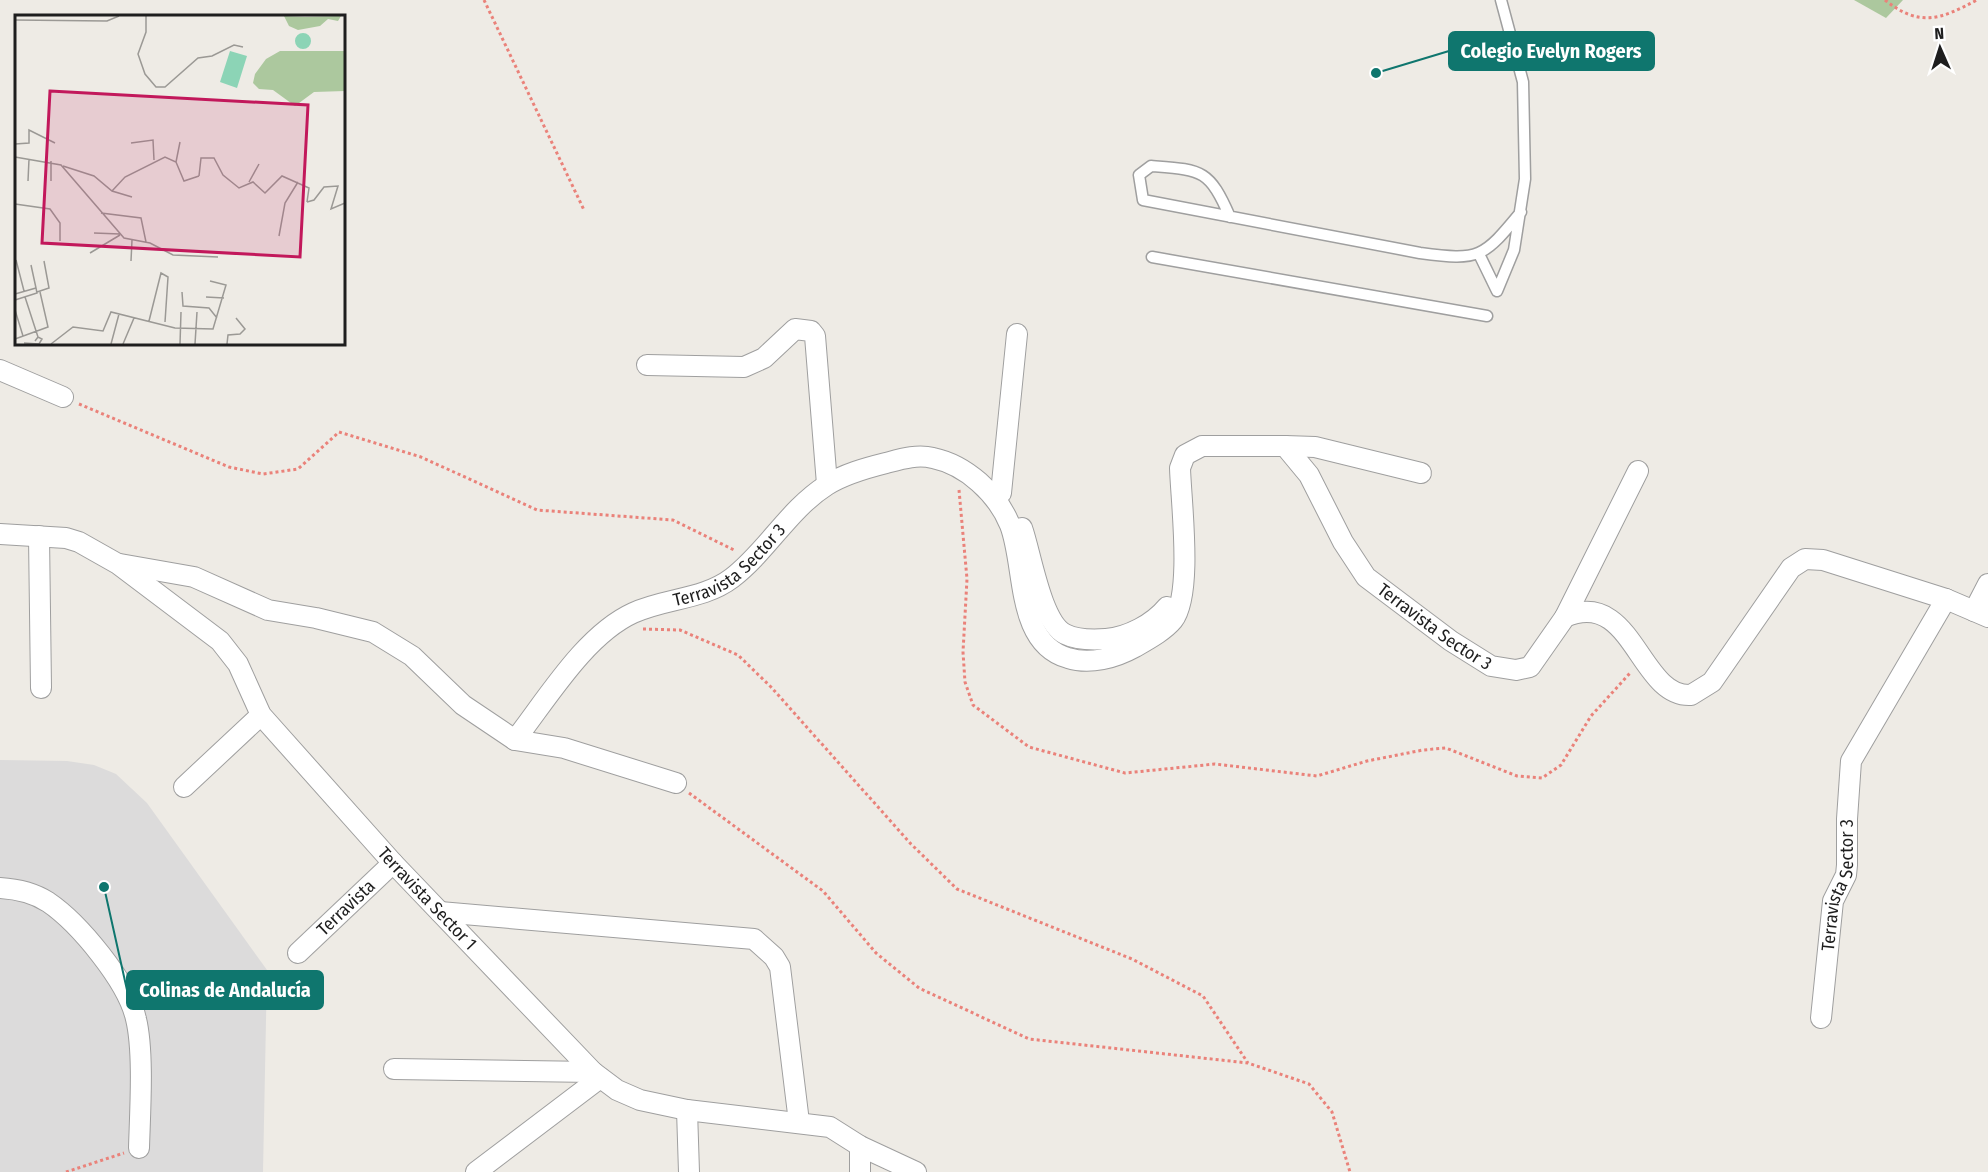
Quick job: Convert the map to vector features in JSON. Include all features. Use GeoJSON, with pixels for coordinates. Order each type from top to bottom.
{"type":"FeatureCollection","features":[{"type":"Feature","properties":{"kind":"street"},"geometry":{"type":"LineString","coordinates":[[647,365],[744,367],[764,358],[795,329],[811,331],[815,336],[827,484]]}},
{"type":"Feature","properties":{"kind":"street"},"geometry":{"type":"LineString","coordinates":[[1001,494],[1017,334]]}},
{"type":"Feature","properties":{"kind":"street"},"geometry":{"type":"LineString","coordinates":[[0,370],[63,397]]}},
{"type":"Feature","properties":{"kind":"street"},"geometry":{"type":"LineString","coordinates":[[973,478],[1004,513],[1011,528],[1032,623],[1042,642],[1058,655],[1078,661],[1104,659],[1127,651],[1148,640],[1173,620],[1183,590],[1185,568],[1180,468],[1185,454],[1202,446],[1315,447],[1421,472]]}},
{"type":"Feature","properties":{"kind":"street","name":"Terravista Sector 3"},"geometry":{"type":"LineString","coordinates":[[1285,446],[1309,475],[1343,542],[1366,577],[1452,641],[1491,666],[1516,670],[1530,667],[1565,617]]}},
{"type":"Feature","properties":{"kind":"street","name":"Terravista Sector 3"},"geometry":{"type":"LineString","coordinates":[[515,740],[580,656],[608,628],[634,613],[700,595],[732,578],[799,508],[827,484],[867,468],[910,457],[930,457],[956,464],[973,478]]}},
{"type":"Feature","properties":{"kind":"street"},"geometry":{"type":"LineString","coordinates":[[1565,617],[1638,471]]}},
{"type":"Feature","properties":{"kind":"street"},"geometry":{"type":"LineString","coordinates":[[973,478],[1001,494],[1010,504],[1022,529],[1049,616],[1064,634],[1091,640],[1122,635],[1140,628],[1164,611],[1183,590]]}},
{"type":"Feature","properties":{"kind":"street","name":"Terravista Sector 1"},"geometry":{"type":"LineString","coordinates":[[0,534],[39,536],[79,542],[118,564],[220,641],[238,664],[261,715],[393,863],[596,1075],[617,1090],[640,1100],[687,1110],[830,1127],[860,1146],[916,1172]]}},
{"type":"Feature","properties":{"kind":"street"},"geometry":{"type":"LineString","coordinates":[[39,536],[41,687]]}},
{"type":"Feature","properties":{"kind":"street"},"geometry":{"type":"LineString","coordinates":[[1565,617],[1588,612],[1605,615],[1613,620],[1671,691],[1684,696],[1697,693],[1712,682],[1791,568],[1805,559],[1823,560],[1946,599],[1981,614],[1988,584]]}},
{"type":"Feature","properties":{"kind":"street"},"geometry":{"type":"LineString","coordinates":[[118,564],[194,577],[268,610],[316,618],[373,632],[412,656],[463,705],[515,740],[564,748],[676,783]]}},
{"type":"Feature","properties":{"kind":"street","name":"Terravista Sector 3"},"geometry":{"type":"LineString","coordinates":[[1821,1018],[1833,901],[1846,875],[1848,865],[1847,819],[1851,761],[1946,599]]}},
{"type":"Feature","properties":{"kind":"street"},"geometry":{"type":"LineString","coordinates":[[184,787],[261,715]]}},
{"type":"Feature","properties":{"kind":"street","name":"Terravista"},"geometry":{"type":"LineString","coordinates":[[298,953],[393,863]]}},
{"type":"Feature","properties":{"kind":"street"},"geometry":{"type":"LineString","coordinates":[[0,888],[29,893],[46,901],[63,914],[84,936],[129,1001],[137,1025],[139,1148]]}},
{"type":"Feature","properties":{"kind":"street"},"geometry":{"type":"LineString","coordinates":[[440,912],[754,939],[774,957],[780,967],[799,1122]]}},
{"type":"Feature","properties":{"kind":"street"},"geometry":{"type":"LineString","coordinates":[[394,1069],[596,1075]]}},
{"type":"Feature","properties":{"kind":"street"},"geometry":{"type":"LineString","coordinates":[[476,1172],[596,1075]]}},
{"type":"Feature","properties":{"kind":"street"},"geometry":{"type":"LineString","coordinates":[[687,1110],[688,1172]]}},
{"type":"Feature","properties":{"kind":"street"},"geometry":{"type":"LineString","coordinates":[[860,1146],[860,1172]]}},
{"type":"Feature","properties":{"kind":"lane"},"geometry":{"type":"LineString","coordinates":[[1479,254],[1497,291],[1514,250],[1525,179],[1523,82],[1501,0]]}},
{"type":"Feature","properties":{"kind":"lane"},"geometry":{"type":"LineString","coordinates":[[1230,217],[1213,182],[1192,171],[1154,166],[1145,168],[1138,178],[1143,200],[1230,217],[1420,253],[1460,258],[1479,254],[1495,243],[1521,212]]}},
{"type":"Feature","properties":{"kind":"lane"},"geometry":{"type":"LineString","coordinates":[[1152,257],[1486,316]]}},
{"type":"Feature","properties":{"kind":"path"},"geometry":{"type":"LineString","coordinates":[[484,0],[584,210]]}},
{"type":"Feature","properties":{"kind":"path"},"geometry":{"type":"LineString","coordinates":[[1885,0],[1898,11],[1915,18],[1945,16],[1977,0]]}},
{"type":"Feature","properties":{"kind":"path"},"geometry":{"type":"LineString","coordinates":[[63,397],[229,467],[263,474],[298,469],[339,432],[422,457],[537,510],[673,520],[752,559]]}},
{"type":"Feature","properties":{"kind":"path"},"geometry":{"type":"LineString","coordinates":[[956,464],[967,579],[963,652],[965,682],[973,705],[1029,747],[1125,773],[1215,764],[1317,776],[1378,759],[1446,748],[1518,776],[1542,778],[1561,765],[1591,716],[1643,658]]}},
{"type":"Feature","properties":{"kind":"path"},"geometry":{"type":"LineString","coordinates":[[639,629],[681,630],[738,656],[771,687],[911,844],[957,889],[1132,959],[1203,996],[1248,1063]]}},
{"type":"Feature","properties":{"kind":"path"},"geometry":{"type":"LineString","coordinates":[[676,783],[823,891],[876,953],[919,988],[1029,1039],[1248,1063],[1310,1084],[1332,1112],[1350,1172]]}},
{"type":"Feature","properties":{"kind":"path"},"geometry":{"type":"LineString","coordinates":[[66,1172],[139,1148]]}},
{"type":"Feature","properties":{"kind":"shaded area"},"geometry":{"type":"Polygon","coordinates":[[[0,760],[67,761],[94,765],[116,774],[147,803],[267,970],[263,1172],[0,1172],[0,760]]]}},
{"type":"Feature","properties":{"kind":"green space"},"geometry":{"type":"Polygon","coordinates":[[[1854,0],[1903,0],[1886,18],[1854,0]]]}},
{"type":"Feature","properties":{"kind":"place","name":"Colegio Evelyn Rogers"},"geometry":{"type":"Point","coordinates":[1376,73]}},
{"type":"Feature","properties":{"kind":"place","name":"Colinas de Andalucía"},"geometry":{"type":"Point","coordinates":[104,887]}}]}
